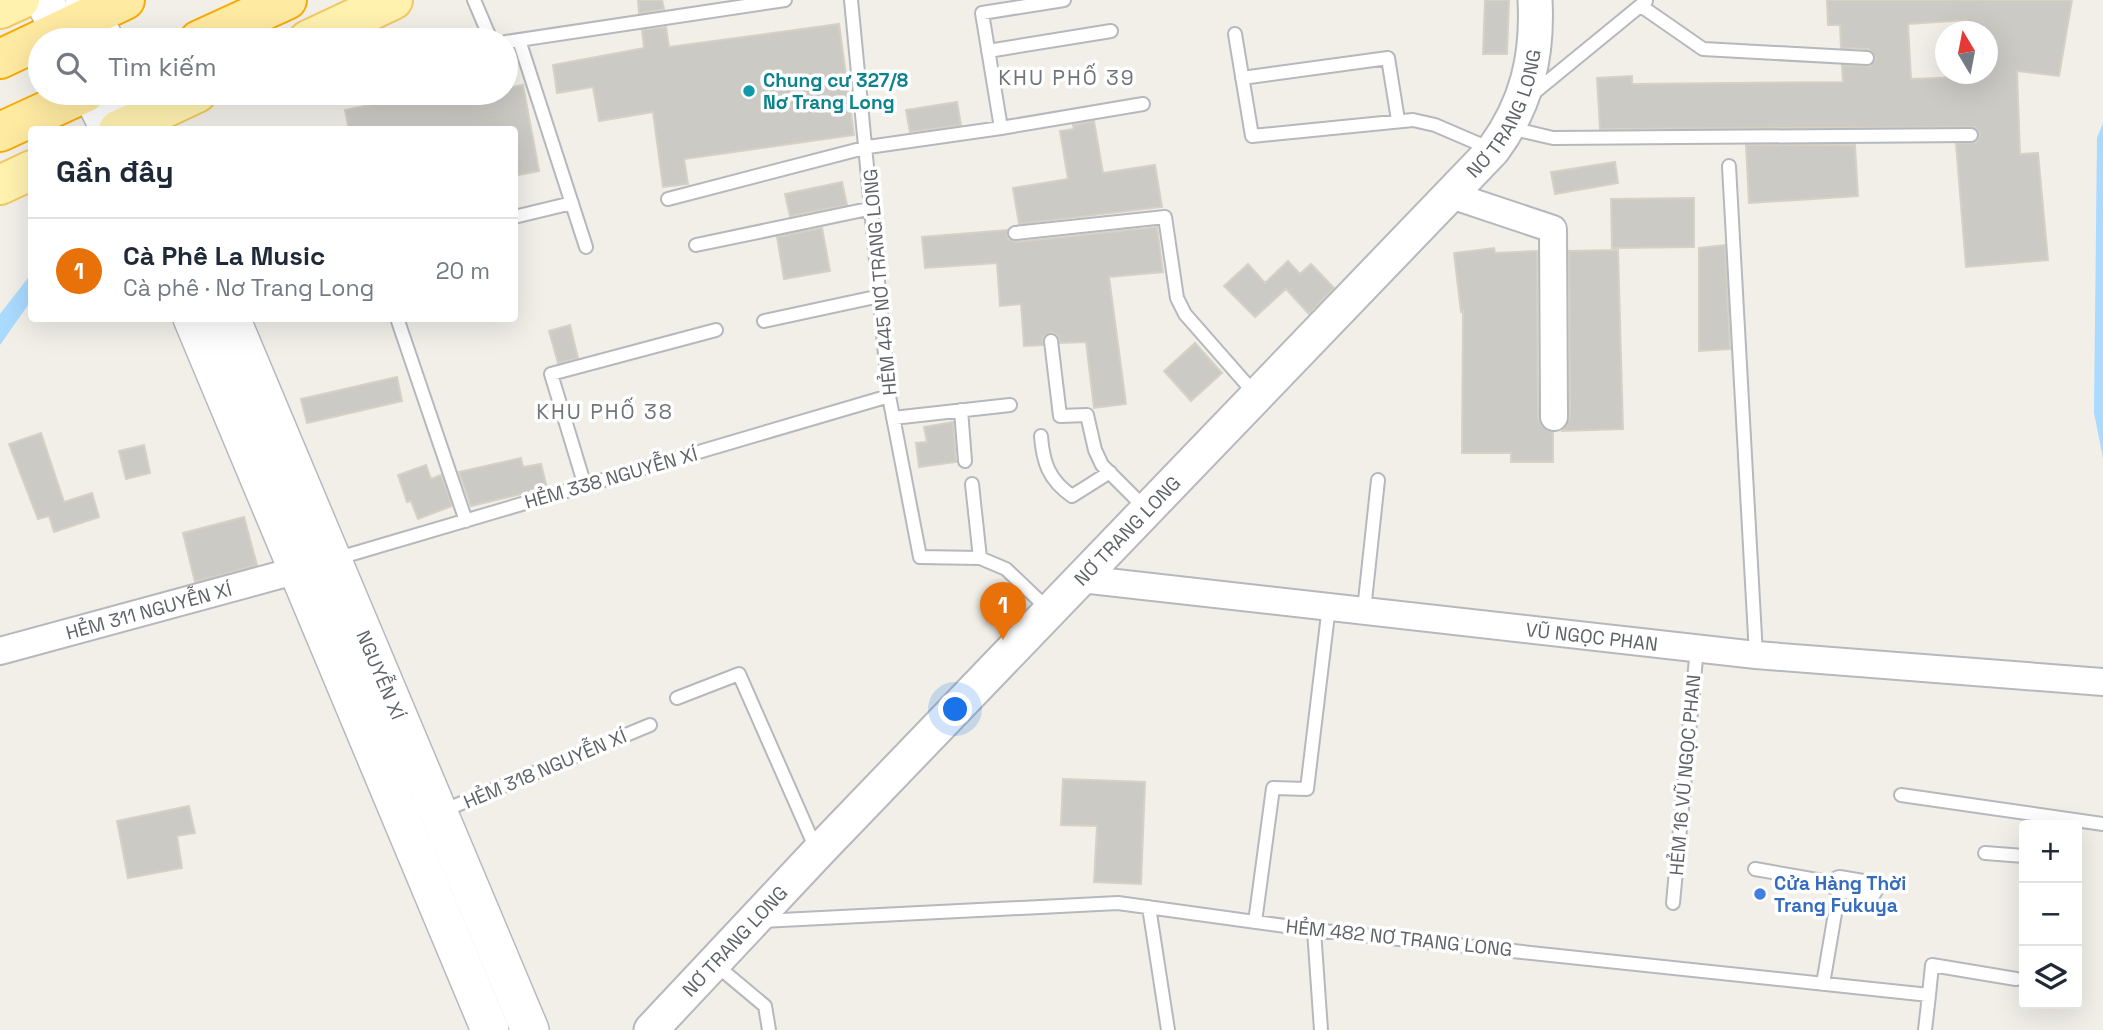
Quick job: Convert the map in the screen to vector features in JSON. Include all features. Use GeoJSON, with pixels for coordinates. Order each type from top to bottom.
{"type":"FeatureCollection","features":[{"type":"Feature","properties":{"kind":"highway"},"geometry":{"type":"LineString","coordinates":[[225,28],[287,0]]}},
{"type":"Feature","properties":{"kind":"highway"},"geometry":{"type":"LineString","coordinates":[[62,28],[82,18]]}},
{"type":"Feature","properties":{"kind":"highway"},"geometry":{"type":"LineString","coordinates":[[0,59],[28,45]]}},
{"type":"Feature","properties":{"kind":"highway"},"geometry":{"type":"LineString","coordinates":[[0,132],[59,105]]}},
{"type":"Feature","properties":{"kind":"main road"},"geometry":{"type":"LineString","coordinates":[[0,9],[20,0]]}},
{"type":"Feature","properties":{"kind":"main road"},"geometry":{"type":"LineString","coordinates":[[334,28],[393,0]]}},
{"type":"Feature","properties":{"kind":"main road"},"geometry":{"type":"LineString","coordinates":[[109,105],[131,120],[168,105]]}},
{"type":"Feature","properties":{"kind":"main road"},"geometry":{"type":"LineString","coordinates":[[0,185],[28,172]]}},
{"type":"Feature","properties":{"kind":"main road","name":"NGUYỄN XÍ"},"geometry":{"type":"LineString","coordinates":[[194,322],[489,1030]]}},
{"type":"Feature","properties":{"kind":"main road","name":"NGUYỄN XÍ"},"geometry":{"type":"LineString","coordinates":[[233,322],[530,1030]]}},
{"type":"Feature","properties":{"kind":"street","name":"NƠ TRANG LONG"},"geometry":{"type":"LineString","coordinates":[[662,1024],[818,852],[1451,195],[1508,127],[1531,75],[1535,0]]}},
{"type":"Feature","properties":{"kind":"street"},"geometry":{"type":"LineString","coordinates":[[1451,195],[1553,229],[1554,417]]}},
{"type":"Feature","properties":{"kind":"street","name":"HẺM 311 NGUYỄN XÍ"},"geometry":{"type":"LineString","coordinates":[[0,651],[298,570]]}},
{"type":"Feature","properties":{"kind":"street","name":"VŨ NGỌC PHAN"},"geometry":{"type":"LineString","coordinates":[[1081,579],[1756,655],[2103,682]]}},
{"type":"Feature","properties":{"kind":"street"},"geometry":{"type":"LineString","coordinates":[[1840,884],[1869,889]]}},
{"type":"Feature","properties":{"kind":"lane"},"geometry":{"type":"LineString","coordinates":[[474,0],[486,28]]}},
{"type":"Feature","properties":{"kind":"lane"},"geometry":{"type":"LineString","coordinates":[[518,40],[785,0]]}},
{"type":"Feature","properties":{"kind":"lane","name":"HẺM 445 NƠ TRANG LONG"},"geometry":{"type":"LineString","coordinates":[[851,0],[868,147],[889,396],[920,557],[980,558],[1006,569],[1050,611]]}},
{"type":"Feature","properties":{"kind":"lane"},"geometry":{"type":"LineString","coordinates":[[1001,128],[982,13],[1064,0]]}},
{"type":"Feature","properties":{"kind":"lane"},"geometry":{"type":"LineString","coordinates":[[1508,127],[1644,3],[1703,49],[1867,58]]}},
{"type":"Feature","properties":{"kind":"lane"},"geometry":{"type":"LineString","coordinates":[[988,51],[1111,31]]}},
{"type":"Feature","properties":{"kind":"lane"},"geometry":{"type":"LineString","coordinates":[[1235,34],[1252,136],[1398,120],[1508,127],[1553,138],[1971,135]]}},
{"type":"Feature","properties":{"kind":"lane"},"geometry":{"type":"LineString","coordinates":[[518,57],[586,247]]}},
{"type":"Feature","properties":{"kind":"lane"},"geometry":{"type":"LineString","coordinates":[[1242,78],[1388,58],[1398,120]]}},
{"type":"Feature","properties":{"kind":"lane"},"geometry":{"type":"LineString","coordinates":[[668,199],[868,147],[1143,104]]}},
{"type":"Feature","properties":{"kind":"lane"},"geometry":{"type":"LineString","coordinates":[[1729,166],[1756,655]]}},
{"type":"Feature","properties":{"kind":"lane"},"geometry":{"type":"LineString","coordinates":[[518,216],[572,203]]}},
{"type":"Feature","properties":{"kind":"lane"},"geometry":{"type":"LineString","coordinates":[[695,245],[873,208]]}},
{"type":"Feature","properties":{"kind":"lane"},"geometry":{"type":"LineString","coordinates":[[1015,233],[1165,217],[1177,298],[1185,314],[1256,396]]}},
{"type":"Feature","properties":{"kind":"lane"},"geometry":{"type":"LineString","coordinates":[[764,321],[880,296]]}},
{"type":"Feature","properties":{"kind":"lane"},"geometry":{"type":"LineString","coordinates":[[398,322],[466,521]]}},
{"type":"Feature","properties":{"kind":"lane"},"geometry":{"type":"LineString","coordinates":[[584,486],[551,374],[716,330]]}},
{"type":"Feature","properties":{"kind":"lane"},"geometry":{"type":"LineString","coordinates":[[1051,341],[1060,416],[1087,415],[1094,450],[1110,472],[1147,510]]}},
{"type":"Feature","properties":{"kind":"lane","name":"HẺM 338 NGUYỄN XÍ"},"geometry":{"type":"LineString","coordinates":[[333,560],[889,396]]}},
{"type":"Feature","properties":{"kind":"lane","name":"HẺM 445 NƠ TRANG LONG"},"geometry":{"type":"LineString","coordinates":[[893,418],[1010,405]]}},
{"type":"Feature","properties":{"kind":"lane"},"geometry":{"type":"LineString","coordinates":[[961,410],[965,461]]}},
{"type":"Feature","properties":{"kind":"lane"},"geometry":{"type":"LineString","coordinates":[[1041,436],[1044,463],[1050,476],[1072,496],[1110,472]]}},
{"type":"Feature","properties":{"kind":"lane"},"geometry":{"type":"LineString","coordinates":[[1364,610],[1378,480]]}},
{"type":"Feature","properties":{"kind":"lane"},"geometry":{"type":"LineString","coordinates":[[972,484],[980,558]]}},
{"type":"Feature","properties":{"kind":"lane"},"geometry":{"type":"LineString","coordinates":[[1255,922],[1273,788],[1307,789],[1329,606]]}},
{"type":"Feature","properties":{"kind":"lane","name":"HẺM 16 VŨ NGỌC PHAN"},"geometry":{"type":"LineString","coordinates":[[1674,903],[1697,648]]}},
{"type":"Feature","properties":{"kind":"lane"},"geometry":{"type":"LineString","coordinates":[[677,698],[739,674],[818,852]]}},
{"type":"Feature","properties":{"kind":"lane","name":"HẺM 318 NGUYỄN XÍ"},"geometry":{"type":"LineString","coordinates":[[440,812],[650,725]]}},
{"type":"Feature","properties":{"kind":"lane"},"geometry":{"type":"LineString","coordinates":[[1900,795],[2045,820]]}},
{"type":"Feature","properties":{"kind":"lane"},"geometry":{"type":"LineString","coordinates":[[2082,823],[2103,824]]}},
{"type":"Feature","properties":{"kind":"lane"},"geometry":{"type":"LineString","coordinates":[[1985,853],[2019,856]]}},
{"type":"Feature","properties":{"kind":"lane"},"geometry":{"type":"LineString","coordinates":[[1755,869],[1840,884],[1823,984]]}},
{"type":"Feature","properties":{"kind":"lane","name":"HẺM 482 NƠ TRANG LONG"},"geometry":{"type":"LineString","coordinates":[[754,921],[1118,903],[1314,930],[1929,995]]}},
{"type":"Feature","properties":{"kind":"lane"},"geometry":{"type":"LineString","coordinates":[[1149,907],[1168,1030]]}},
{"type":"Feature","properties":{"kind":"lane"},"geometry":{"type":"LineString","coordinates":[[1314,930],[1321,1030]]}},
{"type":"Feature","properties":{"kind":"lane"},"geometry":{"type":"LineString","coordinates":[[716,964],[765,1006],[769,1030]]}},
{"type":"Feature","properties":{"kind":"lane"},"geometry":{"type":"LineString","coordinates":[[1925,1030],[1932,965],[2016,979]]}},
{"type":"Feature","properties":{"kind":"water"},"geometry":{"type":"Polygon","coordinates":[[[2103,123],[2103,458],[2094,413],[2097,138],[2103,123]]]}},
{"type":"Feature","properties":{"kind":"water"},"geometry":{"type":"Polygon","coordinates":[[[28,278],[28,305],[0,345],[0,314],[28,278]]]}},
{"type":"Feature","properties":{"kind":"building"},"geometry":{"type":"Polygon","coordinates":[[[638,0],[662,0],[664,9],[639,13],[638,0]]]}},
{"type":"Feature","properties":{"kind":"building"},"geometry":{"type":"Polygon","coordinates":[[[1485,0],[1509,0],[1507,54],[1483,54],[1485,0]]]}},
{"type":"Feature","properties":{"kind":"building"},"geometry":{"type":"Polygon","coordinates":[[[1827,0],[2072,0],[2059,76],[2017,71],[2020,154],[2038,153],[2048,260],[1966,267],[1956,144],[1976,142],[1980,134],[1975,127],[1600,129],[1597,78],[1632,76],[1632,84],[1843,82],[1842,65],[1870,66],[1876,58],[1868,49],[1841,48],[1840,25],[1828,25],[1827,0]]]}},
{"type":"Feature","properties":{"kind":"building","name":"Chung cư 327/8 Nơ Trang Long"},"geometry":{"type":"Polygon","coordinates":[[[839,24],[854,135],[684,159],[688,184],[663,187],[653,112],[599,121],[593,87],[557,93],[553,65],[644,48],[642,30],[666,27],[669,47],[839,24]]]}},
{"type":"Feature","properties":{"kind":"building"},"geometry":{"type":"Polygon","coordinates":[[[523,85],[539,171],[518,175],[518,126],[348,126],[345,110],[370,105],[518,105],[518,86],[523,85]]]}},
{"type":"Feature","properties":{"kind":"building"},"geometry":{"type":"Polygon","coordinates":[[[957,102],[961,125],[910,132],[906,110],[957,102]]]}},
{"type":"Feature","properties":{"kind":"building"},"geometry":{"type":"Polygon","coordinates":[[[1094,121],[1103,173],[1155,165],[1162,207],[1019,224],[1013,188],[1068,179],[1060,131],[1094,121]]]}},
{"type":"Feature","properties":{"kind":"building"},"geometry":{"type":"Polygon","coordinates":[[[1746,145],[1855,145],[1858,196],[1749,203],[1746,145]]]}},
{"type":"Feature","properties":{"kind":"building"},"geometry":{"type":"Polygon","coordinates":[[[1615,162],[1618,183],[1555,194],[1551,172],[1615,162]]]}},
{"type":"Feature","properties":{"kind":"building"},"geometry":{"type":"Polygon","coordinates":[[[842,182],[847,205],[790,216],[785,194],[842,182]]]}},
{"type":"Feature","properties":{"kind":"building"},"geometry":{"type":"Polygon","coordinates":[[[1694,198],[1694,247],[1612,248],[1611,199],[1694,198]]]}},
{"type":"Feature","properties":{"kind":"building"},"geometry":{"type":"Polygon","coordinates":[[[1157,227],[1163,272],[1109,277],[1126,404],[1094,408],[1086,342],[1060,343],[1058,335],[1051,332],[1043,337],[1043,345],[1024,346],[1021,304],[1000,306],[997,263],[925,268],[922,237],[1007,230],[1008,239],[1016,242],[1157,227]]]}},
{"type":"Feature","properties":{"kind":"building"},"geometry":{"type":"Polygon","coordinates":[[[822,228],[830,271],[784,279],[777,237],[822,228]]]}},
{"type":"Feature","properties":{"kind":"building"},"geometry":{"type":"Polygon","coordinates":[[[1725,245],[1730,349],[1699,351],[1699,248],[1725,245]]]}},
{"type":"Feature","properties":{"kind":"building"},"geometry":{"type":"Polygon","coordinates":[[[1494,248],[1495,253],[1537,251],[1538,417],[1541,425],[1553,433],[1553,462],[1511,462],[1511,453],[1462,453],[1463,311],[1461,312],[1454,253],[1494,248]]]}},
{"type":"Feature","properties":{"kind":"building"},"geometry":{"type":"Polygon","coordinates":[[[1618,250],[1623,429],[1562,431],[1570,417],[1569,251],[1618,250]]]}},
{"type":"Feature","properties":{"kind":"building"},"geometry":{"type":"Polygon","coordinates":[[[1288,261],[1300,274],[1311,264],[1334,288],[1309,314],[1286,289],[1255,317],[1224,286],[1248,264],[1265,283],[1288,261]]]}},
{"type":"Feature","properties":{"kind":"building"},"geometry":{"type":"Polygon","coordinates":[[[570,325],[578,358],[558,363],[549,331],[570,325]]]}},
{"type":"Feature","properties":{"kind":"building"},"geometry":{"type":"Polygon","coordinates":[[[1195,343],[1222,373],[1191,401],[1164,371],[1195,343]]]}},
{"type":"Feature","properties":{"kind":"building"},"geometry":{"type":"Polygon","coordinates":[[[397,377],[402,401],[307,423],[301,399],[397,377]]]}},
{"type":"Feature","properties":{"kind":"building"},"geometry":{"type":"Polygon","coordinates":[[[953,422],[956,462],[919,467],[916,443],[927,442],[924,427],[953,422]]]}},
{"type":"Feature","properties":{"kind":"building"},"geometry":{"type":"Polygon","coordinates":[[[41,433],[64,502],[92,493],[99,517],[54,532],[49,516],[38,519],[9,444],[41,433]]]}},
{"type":"Feature","properties":{"kind":"building"},"geometry":{"type":"Polygon","coordinates":[[[144,445],[150,473],[126,479],[119,451],[144,445]]]}},
{"type":"Feature","properties":{"kind":"building"},"geometry":{"type":"Polygon","coordinates":[[[521,458],[523,467],[541,464],[547,488],[471,506],[459,472],[521,458]]]}},
{"type":"Feature","properties":{"kind":"building"},"geometry":{"type":"Polygon","coordinates":[[[426,465],[431,479],[441,475],[452,506],[418,519],[411,501],[407,502],[398,475],[426,465]]]}},
{"type":"Feature","properties":{"kind":"building"},"geometry":{"type":"Polygon","coordinates":[[[244,517],[257,565],[195,582],[183,533],[244,517]]]}},
{"type":"Feature","properties":{"kind":"building"},"geometry":{"type":"Polygon","coordinates":[[[1063,779],[1145,782],[1141,884],[1094,882],[1097,826],[1061,825],[1063,779]]]}},
{"type":"Feature","properties":{"kind":"building"},"geometry":{"type":"Polygon","coordinates":[[[189,806],[195,833],[177,836],[182,868],[128,878],[117,821],[189,806]]]}},
{"type":"Feature","properties":{"kind":"place","name":"Chung cư 327/8 Nơ Trang Long"},"geometry":{"type":"Point","coordinates":[749,91]}},
{"type":"Feature","properties":{"kind":"place","name":"Cà Phê La Music"},"geometry":{"type":"Point","coordinates":[1003,640]}},
{"type":"Feature","properties":{"kind":"place","name":"Cửa Hàng Thời Trang Fukuya"},"geometry":{"type":"Point","coordinates":[1760,894]}},
{"type":"Feature","properties":{"kind":"district","name":"KHU PHỐ 39"},"geometry":{"type":"Point","coordinates":[1067,77]}},
{"type":"Feature","properties":{"kind":"district","name":"KHU PHỐ 38"},"geometry":{"type":"Point","coordinates":[605,411]}}]}
